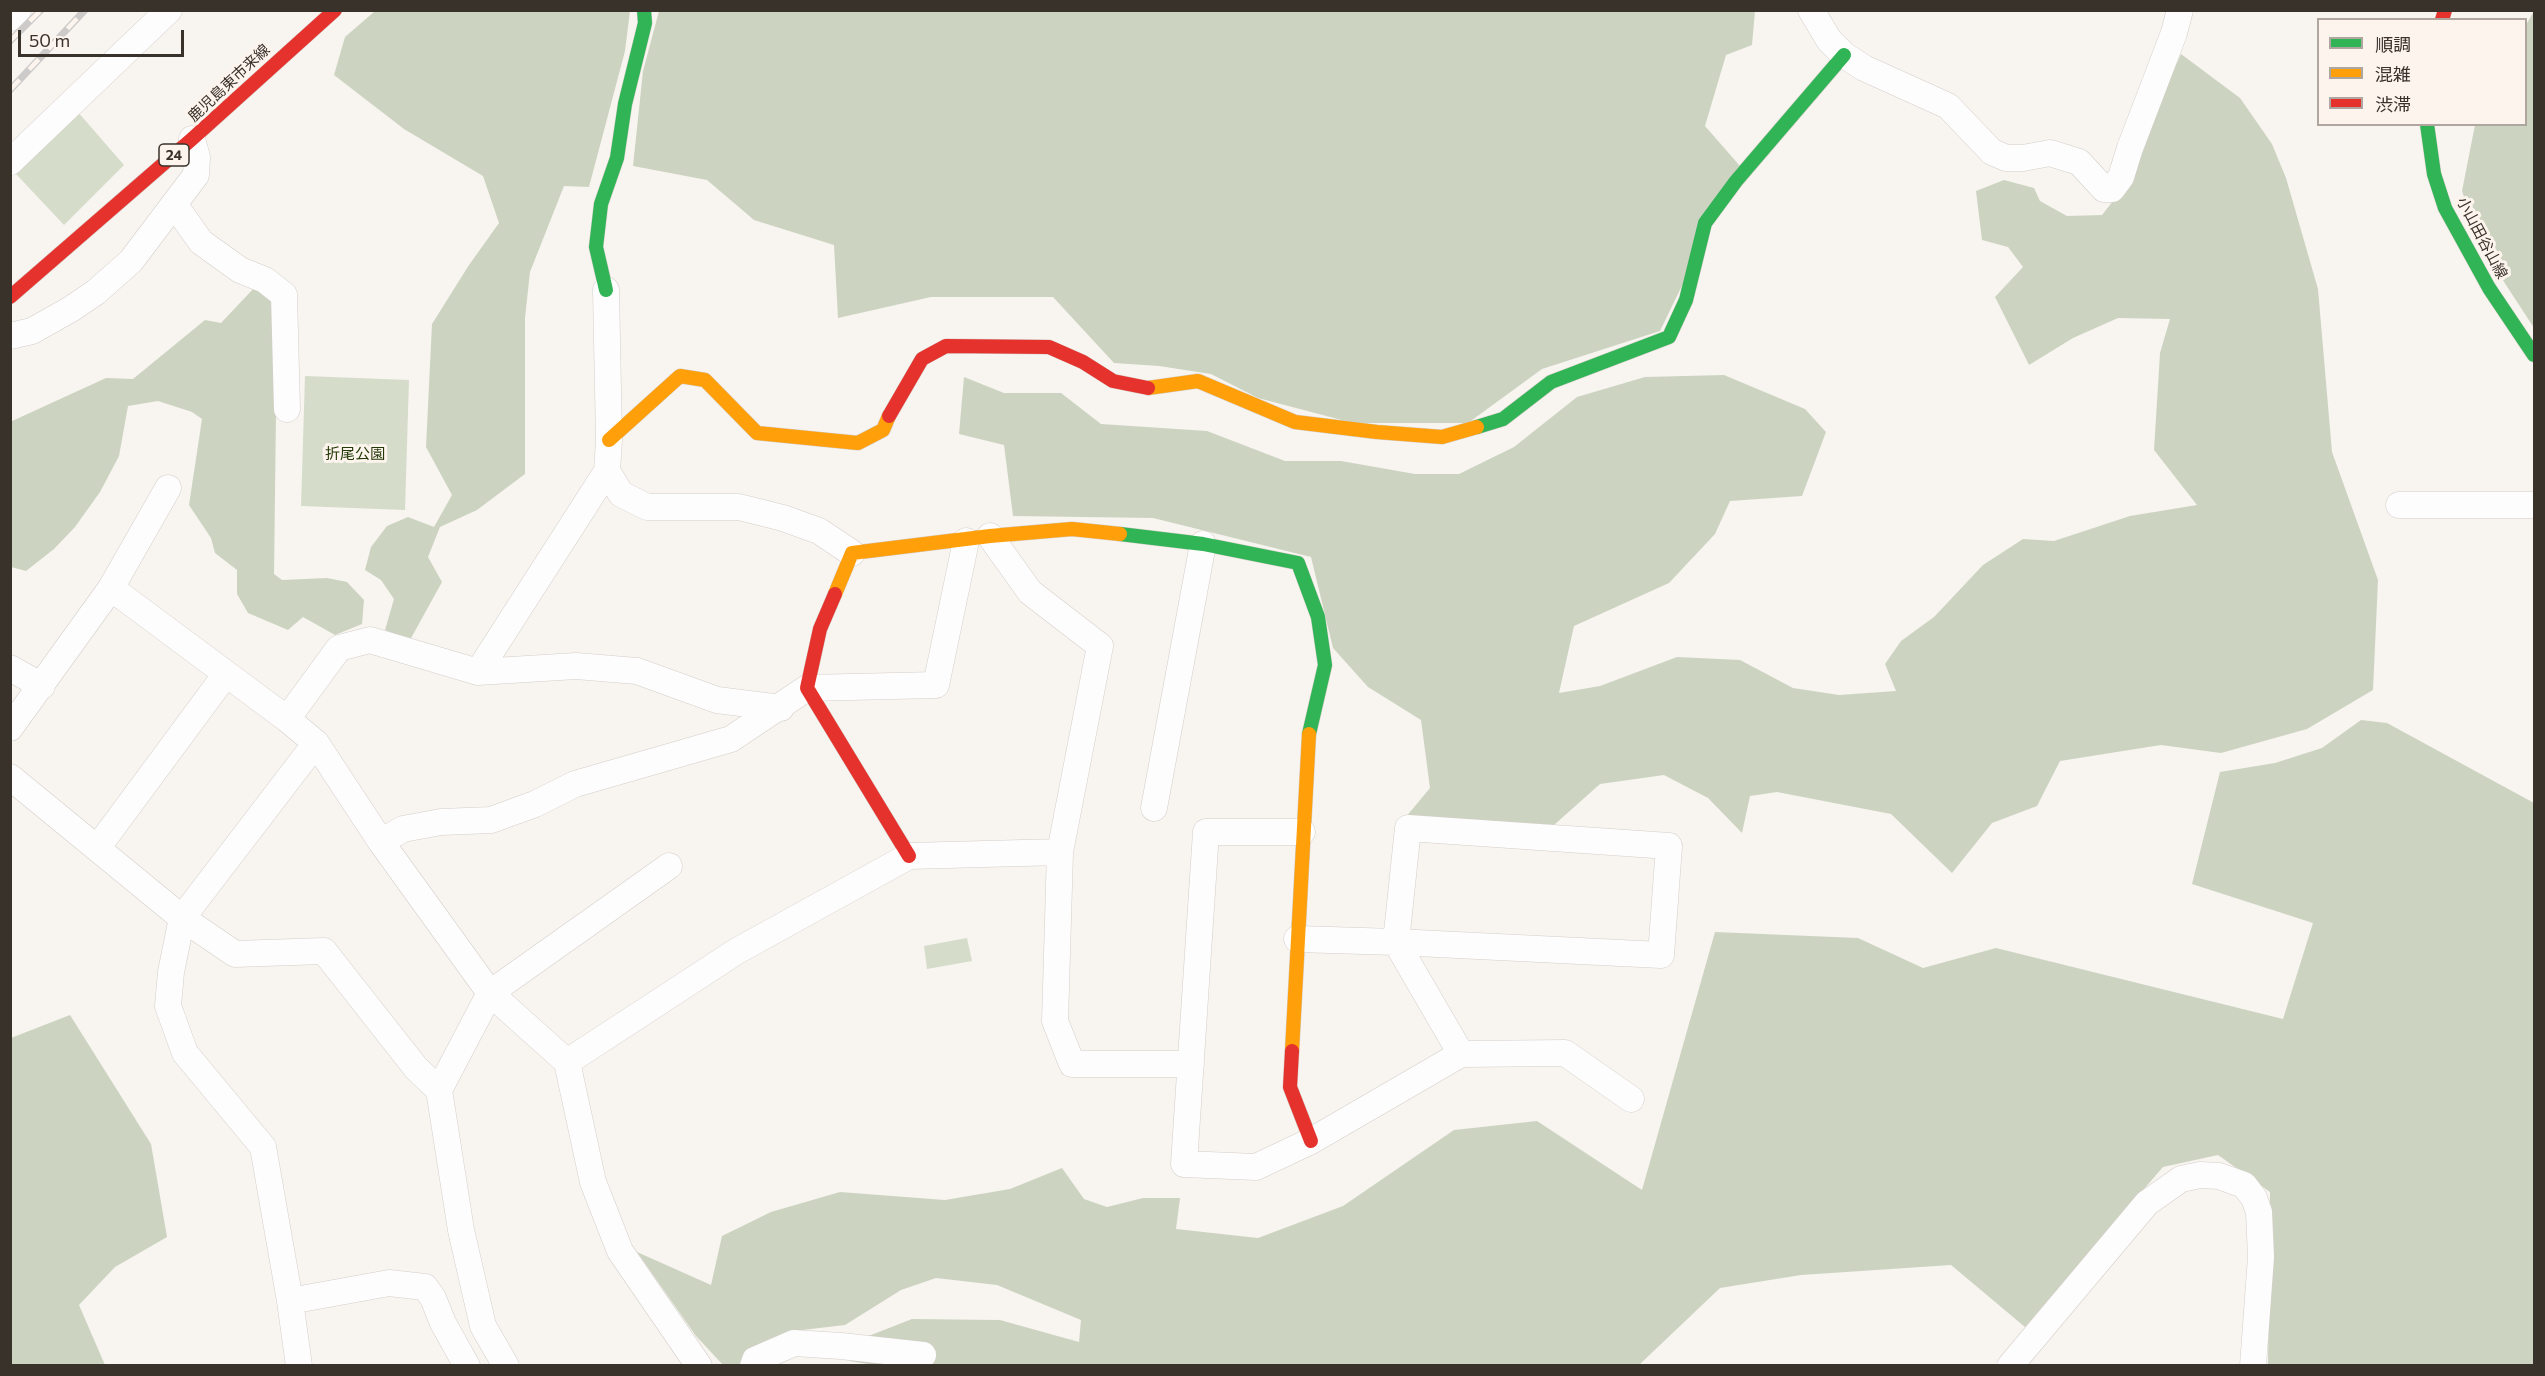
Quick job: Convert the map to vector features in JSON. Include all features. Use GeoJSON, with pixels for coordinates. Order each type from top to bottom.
{"type":"FeatureCollection","features":[{"type":"Feature","properties":{"kind":"street"},"geometry":{"type":"LineString","coordinates":[[10,18],[18,10]]}},
{"type":"Feature","properties":{"kind":"street"},"geometry":{"type":"LineString","coordinates":[[10,162],[169,10]]}},
{"type":"Feature","properties":{"kind":"street","name":"鹿児島東市来線"},"geometry":{"type":"LineString","coordinates":[[10,297],[192,139],[334,10]]}},
{"type":"Feature","properties":{"kind":"street"},"geometry":{"type":"LineString","coordinates":[[478,672],[607,471],[609,440],[606,290],[596,247],[601,204],[617,158],[625,104],[645,23],[644,10]]}},
{"type":"Feature","properties":{"kind":"street"},"geometry":{"type":"LineString","coordinates":[[1811,10],[1829,40],[1844,55],[1864,68],[1948,106],[1992,152],[2006,158],[2023,158],[2050,153],[2079,162],[2104,189],[2112,189],[2121,177],[2174,33],[2180,10]]}},
{"type":"Feature","properties":{"kind":"street"},"geometry":{"type":"LineString","coordinates":[[609,440],[680,376],[705,380],[757,433],[858,443],[883,430],[894,405],[922,358],[946,346],[1049,347],[1083,362],[1113,381],[1153,389],[1198,381],[1295,422],[1442,437],[1503,419],[1551,382],[1669,337],[1686,300],[1705,223],[1736,181],[1844,55]]}},
{"type":"Feature","properties":{"kind":"street","name":"小山田谷山線"},"geometry":{"type":"LineString","coordinates":[[2427,126],[2434,174],[2445,208],[2489,288],[2535,355]]}},
{"type":"Feature","properties":{"kind":"street"},"geometry":{"type":"LineString","coordinates":[[10,336],[32,331],[96,292],[131,261],[196,175],[197,157],[192,139]]}},
{"type":"Feature","properties":{"kind":"street"},"geometry":{"type":"LineString","coordinates":[[174,204],[201,242],[240,270],[265,280],[284,295],[287,409]]}},
{"type":"Feature","properties":{"kind":"street"},"geometry":{"type":"LineString","coordinates":[[607,471],[621,494],[647,507],[739,507],[783,518],[819,531],[852,554],[1072,529],[1203,544],[1298,563],[1318,617],[1325,665],[1308,738],[1290,1087],[1311,1141]]}},
{"type":"Feature","properties":{"kind":"street"},"geometry":{"type":"LineString","coordinates":[[10,728],[111,588],[168,488]]}},
{"type":"Feature","properties":{"kind":"street"},"geometry":{"type":"LineString","coordinates":[[2399,505],[2535,505]]}},
{"type":"Feature","properties":{"kind":"street"},"geometry":{"type":"LineString","coordinates":[[381,842],[403,829],[441,822],[491,820],[535,804],[575,784],[730,739],[807,688],[936,685],[978,538]]}},
{"type":"Feature","properties":{"kind":"street"},"geometry":{"type":"LineString","coordinates":[[978,538],[1030,592],[1100,646],[1060,852],[1055,1021],[1072,1064],[1191,1064]]}},
{"type":"Feature","properties":{"kind":"street"},"geometry":{"type":"LineString","coordinates":[[1154,807],[1203,544]]}},
{"type":"Feature","properties":{"kind":"street"},"geometry":{"type":"LineString","coordinates":[[852,554],[820,628],[807,688],[909,856]]}},
{"type":"Feature","properties":{"kind":"street"},"geometry":{"type":"LineString","coordinates":[[111,588],[316,743],[381,842],[490,993],[567,1062],[593,1182],[620,1251],[699,1365]]}},
{"type":"Feature","properties":{"kind":"street"},"geometry":{"type":"LineString","coordinates":[[287,719],[339,648],[370,640],[478,672],[576,666],[637,671],[717,700],[780,708]]}},
{"type":"Feature","properties":{"kind":"street"},"geometry":{"type":"LineString","coordinates":[[10,668],[42,686]]}},
{"type":"Feature","properties":{"kind":"street"},"geometry":{"type":"LineString","coordinates":[[98,847],[226,674]]}},
{"type":"Feature","properties":{"kind":"street"},"geometry":{"type":"LineString","coordinates":[[299,1365],[290,1301],[262,1147],[185,1053],[168,1006],[171,972],[182,918],[316,743]]}},
{"type":"Feature","properties":{"kind":"street"},"geometry":{"type":"LineString","coordinates":[[10,777],[182,918],[235,954],[324,951],[416,1068],[440,1090]]}},
{"type":"Feature","properties":{"kind":"street"},"geometry":{"type":"LineString","coordinates":[[1297,939],[1396,942],[1661,955],[1669,846],[1408,828],[1396,942],[1461,1054]]}},
{"type":"Feature","properties":{"kind":"street"},"geometry":{"type":"LineString","coordinates":[[1302,832],[1206,832],[1184,1164],[1256,1167],[1311,1141],[1461,1054],[1565,1053],[1631,1099]]}},
{"type":"Feature","properties":{"kind":"street"},"geometry":{"type":"LineString","coordinates":[[567,1062],[737,951],[909,856],[1060,852]]}},
{"type":"Feature","properties":{"kind":"street"},"geometry":{"type":"LineString","coordinates":[[506,1365],[483,1326],[461,1230],[440,1090],[490,993],[669,866]]}},
{"type":"Feature","properties":{"kind":"street"},"geometry":{"type":"LineString","coordinates":[[2010,1365],[2147,1203],[2181,1179],[2200,1175],[2218,1176],[2244,1185],[2254,1198],[2259,1212],[2261,1257],[2253,1365]]}},
{"type":"Feature","properties":{"kind":"street"},"geometry":{"type":"LineString","coordinates":[[290,1301],[389,1283],[425,1287],[433,1298],[443,1323],[467,1365]]}},
{"type":"Feature","properties":{"kind":"street"},"geometry":{"type":"LineString","coordinates":[[753,1365],[755,1360],[794,1343],[923,1355]]}},
{"type":"Feature","properties":{"kind":"green space"},"geometry":{"type":"Polygon","coordinates":[[[375,11],[630,11],[625,51],[589,187],[564,186],[530,272],[525,318],[525,474],[477,510],[440,527],[428,557],[442,582],[410,640],[385,630],[394,599],[381,580],[365,570],[371,547],[387,526],[408,517],[434,527],[452,495],[426,447],[432,324],[499,223],[483,176],[404,129],[334,75],[345,37],[375,11]]]}},
{"type":"Feature","properties":{"kind":"green space"},"geometry":{"type":"Polygon","coordinates":[[[659,11],[1755,11],[1752,45],[1726,55],[1705,126],[1740,166],[1660,331],[1542,369],[1468,423],[1353,423],[1258,398],[1211,374],[1159,366],[1114,363],[1053,297],[931,297],[838,318],[834,245],[754,220],[707,180],[633,166],[643,71],[659,11]]]}},
{"type":"Feature","properties":{"kind":"green space"},"geometry":{"type":"Polygon","coordinates":[[[2534,11],[2534,328],[2480,245],[2462,191],[2475,126],[2527,126],[2527,23],[2534,11]]]}},
{"type":"Feature","properties":{"kind":"green space"},"geometry":{"type":"Polygon","coordinates":[[[2181,54],[2240,98],[2272,144],[2286,178],[2318,289],[2332,452],[2378,580],[2373,690],[2307,729],[2221,753],[2161,745],[2060,761],[2037,806],[1992,823],[1952,873],[1891,814],[1777,792],[1750,796],[1742,833],[1708,798],[1664,775],[1600,784],[1554,825],[1405,818],[1430,788],[1421,720],[1368,687],[1333,648],[1311,557],[1153,518],[1013,516],[1004,445],[959,434],[964,377],[1004,393],[1061,393],[1101,424],[1207,431],[1285,461],[1341,461],[1415,474],[1459,474],[1514,447],[1577,397],[1645,377],[1724,375],[1805,409],[1826,432],[1802,496],[1730,501],[1715,534],[1669,583],[1574,626],[1559,693],[1600,686],[1677,657],[1740,660],[1793,688],[1839,695],[1896,691],[1885,664],[1901,641],[1934,617],[1983,565],[2023,539],[2054,541],[2130,516],[2197,505],[2154,450],[2160,353],[2170,319],[2118,318],[2073,338],[2029,365],[1995,297],[2023,267],[2008,247],[1982,240],[1976,191],[2004,180],[2034,188],[2040,201],[2067,216],[2102,215],[2117,196],[2181,54]]]}},
{"type":"Feature","properties":{"kind":"green space"},"geometry":{"type":"Polygon","coordinates":[[[77,111],[124,165],[64,225],[16,174],[77,111]]]}},
{"type":"Feature","properties":{"kind":"green space"},"geometry":{"type":"Polygon","coordinates":[[[254,288],[273,303],[277,331],[274,574],[282,580],[327,578],[347,582],[364,600],[362,624],[335,635],[303,617],[288,630],[248,613],[237,594],[237,570],[215,553],[211,538],[189,505],[202,419],[192,412],[158,401],[128,406],[119,456],[100,492],[75,527],[54,549],[26,571],[11,567],[10,422],[106,378],[133,379],[205,320],[221,323],[254,288]]]}},
{"type":"Feature","properties":{"kind":"green space","name":"折尾公園"},"geometry":{"type":"Polygon","coordinates":[[[305,376],[409,380],[405,510],[301,506],[305,376]]]}},
{"type":"Feature","properties":{"kind":"green space"},"geometry":{"type":"Polygon","coordinates":[[[2361,720],[2387,723],[2534,803],[2534,1365],[2268,1365],[2270,1192],[2218,1155],[2163,1167],[2025,1327],[1951,1265],[1801,1275],[1720,1288],[1639,1365],[880,1366],[850,1361],[843,1346],[912,1319],[1000,1320],[1079,1342],[1081,1320],[997,1285],[936,1278],[901,1290],[845,1325],[802,1330],[773,1348],[756,1365],[723,1365],[696,1336],[637,1252],[711,1285],[722,1236],[771,1212],[840,1192],[945,1200],[1010,1189],[1062,1168],[1084,1199],[1107,1207],[1143,1198],[1180,1198],[1176,1229],[1258,1238],[1343,1206],[1454,1130],[1537,1121],[1642,1190],[1715,932],[1858,938],[1923,968],[1996,948],[2283,1019],[2313,923],[2192,884],[2220,772],[2275,763],[2322,748],[2361,720]]]}},
{"type":"Feature","properties":{"kind":"green space"},"geometry":{"type":"Polygon","coordinates":[[[967,938],[972,961],[927,969],[924,946],[967,938]]]}},
{"type":"Feature","properties":{"kind":"green space"},"geometry":{"type":"Polygon","coordinates":[[[70,1015],[151,1144],[167,1237],[115,1267],[79,1305],[105,1365],[11,1365],[11,1038],[70,1015]]]}},
{"type":"Feature","properties":{"kind":"railway"},"geometry":{"type":"LineString","coordinates":[[10,41],[41,10]]}},
{"type":"Feature","properties":{"kind":"railway"},"geometry":{"type":"LineString","coordinates":[[10,90],[85,10]]}},
{"type":"Feature","properties":{"kind":"traffic: fast"},"geometry":{"type":"LineString","coordinates":[[606,290],[596,247],[601,204],[617,158],[625,104],[645,23],[644,10]]}},
{"type":"Feature","properties":{"kind":"traffic: fast"},"geometry":{"type":"LineString","coordinates":[[1477,427],[1503,419],[1551,382],[1669,337],[1686,300],[1705,223],[1736,181],[1844,55]]}},
{"type":"Feature","properties":{"kind":"traffic: fast"},"geometry":{"type":"LineString","coordinates":[[2427,126],[2434,174],[2445,208],[2489,288],[2534,355]]}},
{"type":"Feature","properties":{"kind":"traffic: fast"},"geometry":{"type":"LineString","coordinates":[[1120,534],[1203,544],[1298,563],[1318,617],[1325,665],[1309,734]]}},
{"type":"Feature","properties":{"kind":"traffic: slow"},"geometry":{"type":"LineString","coordinates":[[609,440],[680,376],[705,380],[757,433],[858,443],[883,430],[889,416]]}},
{"type":"Feature","properties":{"kind":"traffic: slow"},"geometry":{"type":"LineString","coordinates":[[1148,388],[1198,381],[1295,422],[1377,432],[1442,437],[1477,427]]}},
{"type":"Feature","properties":{"kind":"traffic: slow"},"geometry":{"type":"LineString","coordinates":[[835,594],[852,553],[990,536],[1072,529],[1120,534]]}},
{"type":"Feature","properties":{"kind":"traffic: slow"},"geometry":{"type":"LineString","coordinates":[[1292,1051],[1309,734]]}},
{"type":"Feature","properties":{"kind":"traffic: jam"},"geometry":{"type":"LineString","coordinates":[[10,297],[192,139],[335,10]]}},
{"type":"Feature","properties":{"kind":"traffic: jam"},"geometry":{"type":"LineString","coordinates":[[2443,18],[2445,10]]}},
{"type":"Feature","properties":{"kind":"traffic: jam"},"geometry":{"type":"LineString","coordinates":[[889,416],[922,359],[946,346],[1049,347],[1083,362],[1113,381],[1148,388]]}},
{"type":"Feature","properties":{"kind":"traffic: jam"},"geometry":{"type":"LineString","coordinates":[[835,594],[820,629],[807,688],[909,856]]}},
{"type":"Feature","properties":{"kind":"traffic: jam"},"geometry":{"type":"LineString","coordinates":[[1292,1051],[1290,1087],[1311,1141]]}}]}
